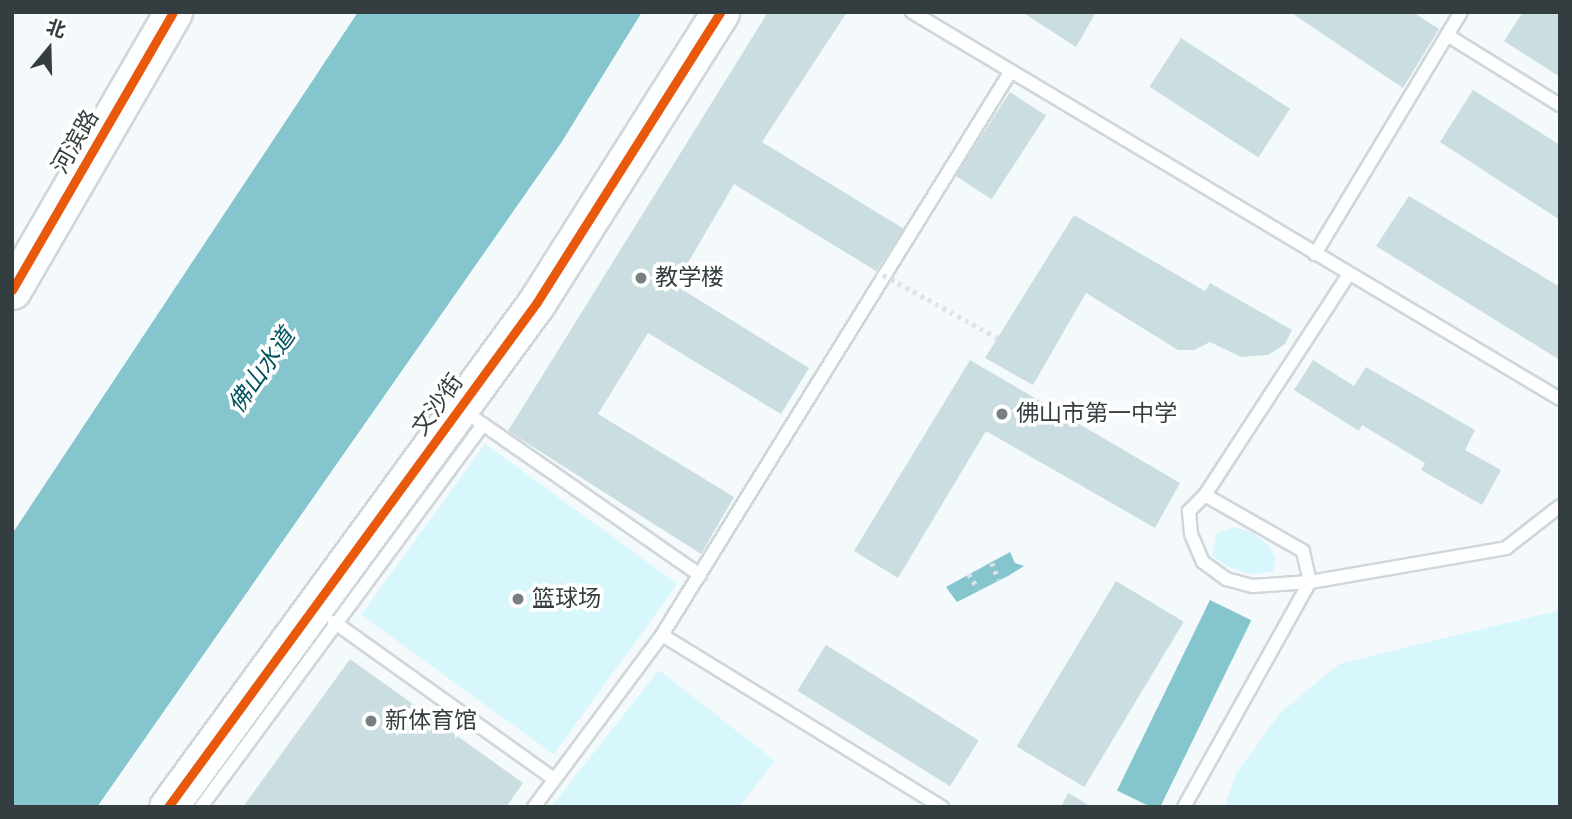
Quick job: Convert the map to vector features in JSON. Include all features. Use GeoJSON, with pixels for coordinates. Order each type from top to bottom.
{"type":"FeatureCollection","features":[{"type":"Feature","properties":{"kind":"street","name":"河滨路"},"geometry":{"type":"LineString","coordinates":[[12,290],[173,12]]}},
{"type":"Feature","properties":{"kind":"street","name":"文沙街"},"geometry":{"type":"LineString","coordinates":[[167,807],[471,417],[537,302],[720,12]]}},
{"type":"Feature","properties":{"kind":"lane"},"geometry":{"type":"LineString","coordinates":[[912,12],[1560,399]]}},
{"type":"Feature","properties":{"kind":"lane"},"geometry":{"type":"LineString","coordinates":[[1315,254],[1461,12]]}},
{"type":"Feature","properties":{"kind":"lane"},"geometry":{"type":"LineString","coordinates":[[1447,35],[1560,105]]}},
{"type":"Feature","properties":{"kind":"lane"},"geometry":{"type":"LineString","coordinates":[[534,807],[662,635],[1011,71]]}},
{"type":"Feature","properties":{"kind":"lane"},"geometry":{"type":"LineString","coordinates":[[1349,274],[1205,495],[1189,511],[1191,534],[1203,562],[1226,579],[1253,586],[1310,582],[1506,548],[1560,506]]}},
{"type":"Feature","properties":{"kind":"lane"},"geometry":{"type":"LineString","coordinates":[[201,807],[334,622],[471,417],[699,575]]}},
{"type":"Feature","properties":{"kind":"lane"},"geometry":{"type":"LineString","coordinates":[[1184,807],[1310,582],[1303,551],[1205,495]]}},
{"type":"Feature","properties":{"kind":"lane"},"geometry":{"type":"LineString","coordinates":[[334,622],[554,779]]}},
{"type":"Feature","properties":{"kind":"lane"},"geometry":{"type":"LineString","coordinates":[[662,635],[942,807]]}},
{"type":"Feature","properties":{"kind":"path"},"geometry":{"type":"LineString","coordinates":[[876,271],[998,338]]}},
{"type":"Feature","properties":{"kind":"path"},"geometry":{"type":"LineString","coordinates":[[992,563],[999,580]]}},
{"type":"Feature","properties":{"kind":"path"},"geometry":{"type":"LineString","coordinates":[[969,574],[978,589]]}},
{"type":"Feature","properties":{"kind":"shaded area","name":"篮球场"},"geometry":{"type":"Polygon","coordinates":[[[485,444],[678,584],[554,755],[361,615],[485,444]]]}},
{"type":"Feature","properties":{"kind":"shaded area"},"geometry":{"type":"Polygon","coordinates":[[[1235,527],[1254,533],[1268,545],[1276,558],[1273,571],[1249,574],[1226,566],[1212,556],[1217,533],[1235,527]]]}},
{"type":"Feature","properties":{"kind":"shaded area"},"geometry":{"type":"Polygon","coordinates":[[[1560,610],[1560,807],[1225,807],[1235,775],[1280,713],[1339,664],[1560,610]]]}},
{"type":"Feature","properties":{"kind":"shaded area"},"geometry":{"type":"Polygon","coordinates":[[[659,670],[775,761],[739,807],[551,807],[659,670]]]}},
{"type":"Feature","properties":{"kind":"water","name":"佛山水道"},"geometry":{"type":"Polygon","coordinates":[[[358,12],[642,12],[561,143],[97,807],[12,807],[12,534],[358,12]]]}},
{"type":"Feature","properties":{"kind":"water"},"geometry":{"type":"Polygon","coordinates":[[[1010,552],[1015,563],[1024,566],[1008,576],[957,602],[946,587],[1010,552]]]}},
{"type":"Feature","properties":{"kind":"water"},"geometry":{"type":"Polygon","coordinates":[[[1210,600],[1251,620],[1160,807],[1151,807],[1117,791],[1210,600]]]}},
{"type":"Feature","properties":{"kind":"building","name":"教学楼"},"geometry":{"type":"Polygon","coordinates":[[[768,12],[847,12],[762,142],[904,229],[876,271],[734,184],[675,285],[809,368],[781,414],[648,333],[598,414],[734,497],[701,554],[508,431],[768,12]]]}},
{"type":"Feature","properties":{"kind":"building"},"geometry":{"type":"Polygon","coordinates":[[[1022,12],[1096,12],[1076,47],[1022,12]]]}},
{"type":"Feature","properties":{"kind":"building"},"geometry":{"type":"Polygon","coordinates":[[[1290,12],[1413,12],[1439,29],[1403,88],[1290,12]]]}},
{"type":"Feature","properties":{"kind":"building"},"geometry":{"type":"Polygon","coordinates":[[[1523,12],[1560,12],[1560,77],[1504,41],[1523,12]]]}},
{"type":"Feature","properties":{"kind":"building"},"geometry":{"type":"Polygon","coordinates":[[[1181,38],[1290,109],[1258,157],[1149,87],[1181,38]]]}},
{"type":"Feature","properties":{"kind":"building"},"geometry":{"type":"Polygon","coordinates":[[[1473,90],[1560,145],[1560,220],[1440,142],[1473,90]]]}},
{"type":"Feature","properties":{"kind":"building"},"geometry":{"type":"Polygon","coordinates":[[[1010,92],[1046,115],[992,199],[956,176],[1010,92]]]}},
{"type":"Feature","properties":{"kind":"building"},"geometry":{"type":"Polygon","coordinates":[[[1409,196],[1560,287],[1560,360],[1376,246],[1409,196]]]}},
{"type":"Feature","properties":{"kind":"building"},"geometry":{"type":"Polygon","coordinates":[[[1074,215],[1205,291],[1210,283],[1292,330],[1285,344],[1268,355],[1241,357],[1210,342],[1194,350],[1178,350],[1086,293],[1033,385],[985,358],[1074,215]]]}},
{"type":"Feature","properties":{"kind":"building"},"geometry":{"type":"Polygon","coordinates":[[[970,360],[1180,483],[1155,528],[986,431],[898,578],[854,551],[970,360]]]}},
{"type":"Feature","properties":{"kind":"building"},"geometry":{"type":"Polygon","coordinates":[[[1313,360],[1354,386],[1366,367],[1475,430],[1465,450],[1501,470],[1482,505],[1421,470],[1425,463],[1362,425],[1359,431],[1294,390],[1313,360]]]}},
{"type":"Feature","properties":{"kind":"building"},"geometry":{"type":"Polygon","coordinates":[[[1116,581],[1184,622],[1084,787],[1017,746],[1116,581]]]}},
{"type":"Feature","properties":{"kind":"building"},"geometry":{"type":"Polygon","coordinates":[[[826,645],[979,740],[950,786],[797,691],[826,645]]]}},
{"type":"Feature","properties":{"kind":"building","name":"新体育馆"},"geometry":{"type":"Polygon","coordinates":[[[350,659],[523,783],[506,807],[243,807],[350,659]]]}},
{"type":"Feature","properties":{"kind":"building"},"geometry":{"type":"Polygon","coordinates":[[[1068,793],[1092,807],[1061,807],[1068,793]]]}},
{"type":"Feature","properties":{"kind":"cycle path"},"geometry":{"type":"LineString","coordinates":[[12,290],[173,12]]}},
{"type":"Feature","properties":{"kind":"cycle path"},"geometry":{"type":"LineString","coordinates":[[168,807],[537,302],[720,12]]}},
{"type":"Feature","properties":{"kind":"place","name":"教学楼"},"geometry":{"type":"Point","coordinates":[641,278]}},
{"type":"Feature","properties":{"kind":"place","name":"佛山市第一中学"},"geometry":{"type":"Point","coordinates":[1002,414]}},
{"type":"Feature","properties":{"kind":"place","name":"篮球场"},"geometry":{"type":"Point","coordinates":[518,599]}},
{"type":"Feature","properties":{"kind":"place","name":"新体育馆"},"geometry":{"type":"Point","coordinates":[371,721]}}]}
